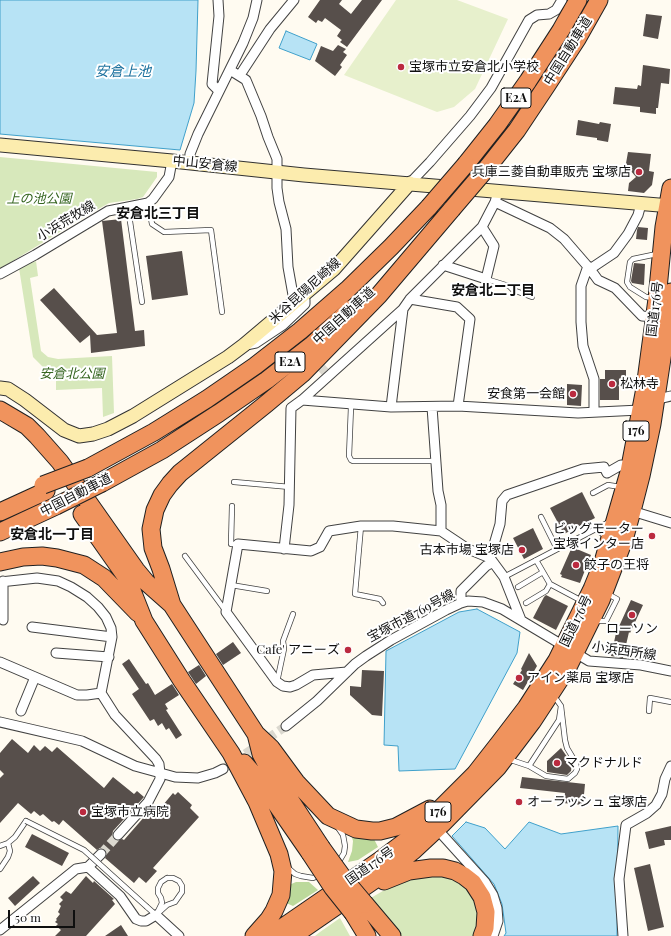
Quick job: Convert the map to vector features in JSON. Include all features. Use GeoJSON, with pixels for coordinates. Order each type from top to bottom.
{"type":"FeatureCollection","features":[{"type":"Feature","properties":{"kind":"highway","name":"中国自動車道"},"geometry":{"type":"LineString","coordinates":[[0,512],[45,488],[88,468],[154,432],[207,399],[255,366],[300,331],[347,290],[429,207],[466,164],[497,125],[524,87],[561,30],[578,0]]}},
{"type":"Feature","properties":{"kind":"highway","name":"中国自動車道"},"geometry":{"type":"LineString","coordinates":[[0,532],[102,483],[162,450],[219,414],[267,380],[312,345],[359,303],[403,260],[452,209],[487,168],[517,130],[547,86],[577,39],[599,0]]}},
{"type":"Feature","properties":{"kind":"highway","name":"国道176号"},"geometry":{"type":"LineString","coordinates":[[270,936],[379,861],[407,840],[433,816],[475,774],[526,708],[557,660],[570,650],[591,622],[605,592],[624,540],[663,397],[666,332],[661,254],[671,188]]}},
{"type":"Feature","properties":{"kind":"highway"},"geometry":{"type":"LineString","coordinates":[[172,605],[153,548],[151,529],[155,510],[170,484],[188,466],[302,374],[379,295],[452,209]]}},
{"type":"Feature","properties":{"kind":"highway","name":"国道176号"},"geometry":{"type":"LineString","coordinates":[[293,936],[354,907],[437,829],[484,781],[532,722],[556,699],[585,602],[603,562],[625,488],[640,410],[654,317],[664,296]]}},
{"type":"Feature","properties":{"kind":"highway"},"geometry":{"type":"LineString","coordinates":[[0,410],[26,426],[48,447],[136,570],[146,582],[172,605],[256,734],[271,748],[301,788],[328,816],[356,829],[372,831],[388,830],[405,823],[433,807],[475,774]]}},
{"type":"Feature","properties":{"kind":"highway"},"geometry":{"type":"LineString","coordinates":[[0,423],[27,441],[47,463],[127,578],[144,621]]}},
{"type":"Feature","properties":{"kind":"highway"},"geometry":{"type":"LineString","coordinates":[[0,503],[45,488]]}},
{"type":"Feature","properties":{"kind":"highway"},"geometry":{"type":"LineString","coordinates":[[0,562],[23,557],[42,556],[84,565],[104,578],[144,621],[182,681],[231,753],[257,802],[279,854],[283,871],[280,895],[274,911],[269,919],[254,936]]}},
{"type":"Feature","properties":{"kind":"highway"},"geometry":{"type":"LineString","coordinates":[[256,734],[261,754],[315,850]]}},
{"type":"Feature","properties":{"kind":"highway"},"geometry":{"type":"LineString","coordinates":[[231,753],[247,766],[256,776],[336,878],[354,907],[367,936]]}},
{"type":"Feature","properties":{"kind":"highway"},"geometry":{"type":"LineString","coordinates":[[309,936],[354,907],[397,875],[409,871],[431,868],[443,868],[455,871],[473,883],[482,897],[486,912],[485,928],[482,936]]}},
{"type":"Feature","properties":{"kind":"highway"},"geometry":{"type":"LineString","coordinates":[[354,907],[358,936]]}},
{"type":"Feature","properties":{"kind":"highway"},"geometry":{"type":"LineString","coordinates":[[354,907],[378,936]]}},
{"type":"Feature","properties":{"kind":"highway"},"geometry":{"type":"LineString","coordinates":[[354,907],[392,936]]}},
{"type":"Feature","properties":{"kind":"main road","name":"中山安倉線"},"geometry":{"type":"LineString","coordinates":[[0,145],[277,172],[410,183]]}},
{"type":"Feature","properties":{"kind":"main road"},"geometry":{"type":"LineString","coordinates":[[410,183],[496,197],[669,206]]}},
{"type":"Feature","properties":{"kind":"main road","name":"米谷昆陽尼崎線"},"geometry":{"type":"LineString","coordinates":[[0,388],[8,389],[64,430],[79,436],[93,434],[108,429],[133,416],[228,357],[244,345],[334,269],[410,183]]}},
{"type":"Feature","properties":{"kind":"street"},"geometry":{"type":"LineString","coordinates":[[218,0],[219,16],[212,84],[219,91]]}},
{"type":"Feature","properties":{"kind":"street"},"geometry":{"type":"LineString","coordinates":[[189,163],[190,154],[198,134],[243,43],[253,18],[257,0]]}},
{"type":"Feature","properties":{"kind":"street"},"geometry":{"type":"LineString","coordinates":[[240,75],[270,28],[294,0]]}},
{"type":"Feature","properties":{"kind":"street"},"geometry":{"type":"LineString","coordinates":[[410,183],[470,116],[491,88],[529,20],[538,15],[549,14],[556,10],[562,0]]}},
{"type":"Feature","properties":{"kind":"street"},"geometry":{"type":"LineString","coordinates":[[230,70],[246,80],[277,159],[278,202],[286,229],[288,267],[293,295],[299,298]]}},
{"type":"Feature","properties":{"kind":"street"},"geometry":{"type":"LineString","coordinates":[[148,203],[153,199],[169,177],[172,161]]}},
{"type":"Feature","properties":{"kind":"street"},"geometry":{"type":"LineString","coordinates":[[284,549],[290,487],[291,408],[302,400],[403,309],[410,298],[482,227],[496,197],[550,228],[564,239],[598,280],[615,288],[642,316],[654,317]]}},
{"type":"Feature","properties":{"kind":"street","name":"小浜荒牧線"},"geometry":{"type":"LineString","coordinates":[[0,274],[36,255],[108,211],[148,203]]}},
{"type":"Feature","properties":{"kind":"street"},"geometry":{"type":"LineString","coordinates":[[594,412],[594,379],[584,346],[581,322],[581,286],[589,268],[614,254],[628,234],[638,215],[641,204]]}},
{"type":"Feature","properties":{"kind":"street"},"geometry":{"type":"LineString","coordinates":[[443,265],[486,279],[494,246],[482,227]]}},
{"type":"Feature","properties":{"kind":"street"},"geometry":{"type":"LineString","coordinates":[[410,298],[457,307],[470,319],[458,406]]}},
{"type":"Feature","properties":{"kind":"street"},"geometry":{"type":"LineString","coordinates":[[391,407],[403,309]]}},
{"type":"Feature","properties":{"kind":"street"},"geometry":{"type":"LineString","coordinates":[[302,400],[391,407],[458,406],[555,412],[594,412],[640,410],[663,397]]}},
{"type":"Feature","properties":{"kind":"street"},"geometry":{"type":"LineString","coordinates":[[432,407],[438,491],[441,505],[441,530]]}},
{"type":"Feature","properties":{"kind":"street"},"geometry":{"type":"LineString","coordinates":[[461,603],[461,591],[491,560],[500,524],[502,501],[506,495],[583,469],[604,467],[607,473],[621,465],[630,466]]}},
{"type":"Feature","properties":{"kind":"street"},"geometry":{"type":"LineString","coordinates":[[632,511],[671,523]]}},
{"type":"Feature","properties":{"kind":"street"},"geometry":{"type":"LineString","coordinates":[[347,672],[313,675],[290,687],[283,686],[277,682],[226,612],[238,544],[311,551],[320,547],[330,531],[361,526],[393,526],[441,530],[468,549],[491,560],[504,577],[521,620]]}},
{"type":"Feature","properties":{"kind":"street"},"geometry":{"type":"LineString","coordinates":[[3,620],[2,582],[37,578],[58,581],[71,587],[87,597],[106,617],[111,628],[112,637],[101,693],[115,715],[156,759],[159,764],[160,773],[160,779],[148,802],[118,836]]}},
{"type":"Feature","properties":{"kind":"street","name":"宝塚市道769号線"},"geometry":{"type":"LineString","coordinates":[[286,726],[318,701],[361,660],[384,644],[461,603],[475,601],[490,604],[521,620],[570,650]]}},
{"type":"Feature","properties":{"kind":"street"},"geometry":{"type":"LineString","coordinates":[[32,627],[112,637]]}},
{"type":"Feature","properties":{"kind":"street","name":"小浜西所線"},"geometry":{"type":"LineString","coordinates":[[570,650],[589,661],[641,665],[671,671]]}},
{"type":"Feature","properties":{"kind":"street"},"geometry":{"type":"LineString","coordinates":[[56,653],[109,656]]}},
{"type":"Feature","properties":{"kind":"street"},"geometry":{"type":"LineString","coordinates":[[0,662],[77,695],[101,693]]}},
{"type":"Feature","properties":{"kind":"street"},"geometry":{"type":"LineString","coordinates":[[21,711],[35,677]]}},
{"type":"Feature","properties":{"kind":"street"},"geometry":{"type":"LineString","coordinates":[[0,722],[82,741],[135,766],[160,773],[198,778],[210,775],[223,769]]}},
{"type":"Feature","properties":{"kind":"street"},"geometry":{"type":"LineString","coordinates":[[623,936],[619,879],[626,825],[647,813],[656,805],[662,794],[671,766]]}},
{"type":"Feature","properties":{"kind":"street"},"geometry":{"type":"LineString","coordinates":[[437,829],[485,882],[493,895],[497,908],[498,921],[493,936]]}},
{"type":"Feature","properties":{"kind":"street"},"geometry":{"type":"LineString","coordinates":[[3,932],[76,869],[88,867],[101,854]]}},
{"type":"Feature","properties":{"kind":"street"},"geometry":{"type":"LineString","coordinates":[[88,867],[120,896],[136,919],[146,921],[156,915],[179,936]]}},
{"type":"Feature","properties":{"kind":"lane"},"geometry":{"type":"LineString","coordinates":[[148,203],[152,224],[164,232],[211,230],[222,312]]}},
{"type":"Feature","properties":{"kind":"lane"},"geometry":{"type":"LineString","coordinates":[[128,208],[142,302]]}},
{"type":"Feature","properties":{"kind":"lane"},"geometry":{"type":"LineString","coordinates":[[661,254],[633,259],[630,262],[627,282],[630,287],[646,297],[664,296]]}},
{"type":"Feature","properties":{"kind":"lane"},"geometry":{"type":"LineString","coordinates":[[486,279],[509,286],[513,290],[532,297]]}},
{"type":"Feature","properties":{"kind":"lane"},"geometry":{"type":"LineString","coordinates":[[351,407],[349,456],[351,460],[436,461]]}},
{"type":"Feature","properties":{"kind":"lane"},"geometry":{"type":"LineString","coordinates":[[234,482],[290,487]]}},
{"type":"Feature","properties":{"kind":"lane"},"geometry":{"type":"LineString","coordinates":[[593,493],[608,485],[625,488]]}},
{"type":"Feature","properties":{"kind":"lane"},"geometry":{"type":"LineString","coordinates":[[232,506],[231,544],[238,544]]}},
{"type":"Feature","properties":{"kind":"lane"},"geometry":{"type":"LineString","coordinates":[[541,517],[557,549]]}},
{"type":"Feature","properties":{"kind":"lane"},"geometry":{"type":"LineString","coordinates":[[504,577],[616,518]]}},
{"type":"Feature","properties":{"kind":"lane"},"geometry":{"type":"LineString","coordinates":[[361,526],[355,594],[380,599],[383,603]]}},
{"type":"Feature","properties":{"kind":"lane"},"geometry":{"type":"LineString","coordinates":[[595,529],[610,539]]}},
{"type":"Feature","properties":{"kind":"lane"},"geometry":{"type":"LineString","coordinates":[[185,556],[226,612]]}},
{"type":"Feature","properties":{"kind":"lane"},"geometry":{"type":"LineString","coordinates":[[536,560],[550,584],[585,602]]}},
{"type":"Feature","properties":{"kind":"lane"},"geometry":{"type":"LineString","coordinates":[[518,587],[543,572]]}},
{"type":"Feature","properties":{"kind":"lane"},"geometry":{"type":"LineString","coordinates":[[526,603],[546,591],[550,584]]}},
{"type":"Feature","properties":{"kind":"lane"},"geometry":{"type":"LineString","coordinates":[[231,585],[267,592]]}},
{"type":"Feature","properties":{"kind":"lane"},"geometry":{"type":"LineString","coordinates":[[277,682],[284,649],[283,641],[293,614]]}},
{"type":"Feature","properties":{"kind":"lane"},"geometry":{"type":"LineString","coordinates":[[649,711],[650,698],[671,702]]}},
{"type":"Feature","properties":{"kind":"lane"},"geometry":{"type":"LineString","coordinates":[[529,766],[559,720],[556,699]]}},
{"type":"Feature","properties":{"kind":"lane"},"geometry":{"type":"LineString","coordinates":[[504,758],[529,766],[546,776],[568,778],[575,773],[577,769],[576,763],[567,748],[556,699]]}},
{"type":"Feature","properties":{"kind":"lane"},"geometry":{"type":"LineString","coordinates":[[328,816],[343,835],[345,846],[336,878]]}},
{"type":"Feature","properties":{"kind":"lane"},"geometry":{"type":"LineString","coordinates":[[0,846],[8,844],[15,837],[26,820],[84,850],[156,915]]}},
{"type":"Feature","properties":{"kind":"lane"},"geometry":{"type":"LineString","coordinates":[[0,869],[10,851],[8,844]]}},
{"type":"Feature","properties":{"kind":"lane"},"geometry":{"type":"LineString","coordinates":[[279,854],[286,865],[295,874],[313,878],[325,872]]}},
{"type":"Feature","properties":{"kind":"lane"},"geometry":{"type":"LineString","coordinates":[[167,878],[176,879],[182,886],[181,895],[175,902],[167,905],[156,915],[162,904],[157,891],[159,885],[167,878]]}},
{"type":"Feature","properties":{"kind":"green space"},"geometry":{"type":"Polygon","coordinates":[[[396,0],[457,0],[508,19],[475,89],[454,107],[437,112],[344,75],[396,0]]]}},
{"type":"Feature","properties":{"kind":"green space","name":"上の池公園"},"geometry":{"type":"Polygon","coordinates":[[[0,157],[157,172],[157,177],[143,197],[109,203],[0,269],[0,157]]]}},
{"type":"Feature","properties":{"kind":"green space","name":"安倉北公園"},"geometry":{"type":"Polygon","coordinates":[[[36,261],[38,276],[30,278],[41,351],[48,357],[58,359],[112,356],[114,413],[103,417],[102,388],[56,390],[56,368],[45,369],[33,357],[19,268],[36,261]]]}},
{"type":"Feature","properties":{"kind":"green space"},"geometry":{"type":"Polygon","coordinates":[[[351,834],[372,835],[378,847],[358,860],[348,862],[352,851],[353,841],[351,834]]]}},
{"type":"Feature","properties":{"kind":"green space"},"geometry":{"type":"Polygon","coordinates":[[[429,872],[457,878],[478,898],[478,936],[399,936],[369,899],[395,884],[429,872]]]}},
{"type":"Feature","properties":{"kind":"green space"},"geometry":{"type":"Polygon","coordinates":[[[296,882],[309,882],[318,890],[293,906],[284,902],[289,885],[296,882]]]}},
{"type":"Feature","properties":{"kind":"green space"},"geometry":{"type":"Polygon","coordinates":[[[340,918],[350,936],[315,936],[320,932],[340,918]]]}},
{"type":"Feature","properties":{"kind":"water","name":"安倉上池"},"geometry":{"type":"Polygon","coordinates":[[[0,0],[198,0],[194,103],[180,150],[0,134],[0,0]]]}},
{"type":"Feature","properties":{"kind":"water"},"geometry":{"type":"Polygon","coordinates":[[[286,31],[317,44],[310,60],[279,48],[286,31]]]}},
{"type":"Feature","properties":{"kind":"water"},"geometry":{"type":"Polygon","coordinates":[[[477,609],[520,632],[517,653],[455,769],[399,771],[398,746],[384,745],[386,651],[459,612],[477,609]]]}},
{"type":"Feature","properties":{"kind":"water"},"geometry":{"type":"Polygon","coordinates":[[[466,822],[485,828],[505,849],[529,822],[561,834],[618,826],[617,936],[504,936],[506,933],[502,904],[494,884],[452,836],[466,822]]]}},
{"type":"Feature","properties":{"kind":"building"},"geometry":{"type":"Polygon","coordinates":[[[320,0],[342,0],[339,4],[351,14],[362,0],[382,0],[347,47],[340,42],[342,40],[337,36],[341,30],[325,18],[322,22],[318,20],[316,23],[308,17],[320,0]]]}},
{"type":"Feature","properties":{"kind":"building"},"geometry":{"type":"Polygon","coordinates":[[[646,14],[662,16],[658,39],[643,36],[646,14]]]}},
{"type":"Feature","properties":{"kind":"building"},"geometry":{"type":"Polygon","coordinates":[[[338,45],[346,49],[343,52],[347,55],[340,65],[342,67],[335,76],[315,61],[321,46],[333,51],[338,45]]]}},
{"type":"Feature","properties":{"kind":"building"},"geometry":{"type":"Polygon","coordinates":[[[643,65],[670,69],[669,84],[661,83],[656,114],[640,112],[640,107],[613,104],[615,87],[637,89],[638,85],[641,86],[643,65]]]}},
{"type":"Feature","properties":{"kind":"building"},"geometry":{"type":"Polygon","coordinates":[[[578,120],[599,124],[600,122],[611,124],[608,142],[597,140],[597,138],[576,135],[578,120]]]}},
{"type":"Feature","properties":{"kind":"building"},"geometry":{"type":"Polygon","coordinates":[[[628,152],[651,154],[649,171],[654,172],[652,185],[644,193],[628,191],[629,183],[636,177],[630,170],[625,169],[628,152]]]}},
{"type":"Feature","properties":{"kind":"building"},"geometry":{"type":"Polygon","coordinates":[[[121,219],[135,331],[144,330],[145,346],[91,353],[90,335],[80,343],[40,300],[54,288],[97,335],[117,333],[102,221],[121,219]]]}},
{"type":"Feature","properties":{"kind":"building"},"geometry":{"type":"Polygon","coordinates":[[[638,227],[648,228],[647,240],[636,239],[638,227]]]}},
{"type":"Feature","properties":{"kind":"building"},"geometry":{"type":"Polygon","coordinates":[[[182,251],[188,295],[152,300],[146,256],[182,251]]]}},
{"type":"Feature","properties":{"kind":"building"},"geometry":{"type":"Polygon","coordinates":[[[634,263],[645,264],[644,285],[632,283],[631,281],[634,263]]]}},
{"type":"Feature","properties":{"kind":"building"},"geometry":{"type":"Polygon","coordinates":[[[605,370],[626,370],[626,379],[619,379],[619,400],[600,400],[600,379],[605,379],[605,370]]]}},
{"type":"Feature","properties":{"kind":"building"},"geometry":{"type":"Polygon","coordinates":[[[567,384],[582,385],[581,406],[567,405],[567,384]]]}},
{"type":"Feature","properties":{"kind":"building"},"geometry":{"type":"Polygon","coordinates":[[[582,492],[595,518],[564,534],[550,508],[582,492]]]}},
{"type":"Feature","properties":{"kind":"building"},"geometry":{"type":"Polygon","coordinates":[[[533,528],[543,549],[524,559],[513,538],[533,528]]]}},
{"type":"Feature","properties":{"kind":"building","name":"餃子の王将"},"geometry":{"type":"Polygon","coordinates":[[[572,547],[591,555],[580,583],[561,577],[562,575],[560,574],[572,547]]]}},
{"type":"Feature","properties":{"kind":"building"},"geometry":{"type":"Polygon","coordinates":[[[546,595],[568,606],[556,630],[533,618],[546,595]]]}},
{"type":"Feature","properties":{"kind":"building"},"geometry":{"type":"Polygon","coordinates":[[[631,600],[643,605],[630,633],[629,632],[623,658],[611,656],[616,633],[631,600]]]}},
{"type":"Feature","properties":{"kind":"building"},"geometry":{"type":"Polygon","coordinates":[[[233,642],[241,653],[223,665],[216,654],[233,642]]]}},
{"type":"Feature","properties":{"kind":"building"},"geometry":{"type":"Polygon","coordinates":[[[529,653],[537,666],[523,690],[513,684],[522,670],[521,669],[529,653]]]}},
{"type":"Feature","properties":{"kind":"building"},"geometry":{"type":"Polygon","coordinates":[[[129,659],[146,684],[148,683],[155,695],[172,684],[179,695],[165,704],[168,709],[166,710],[182,735],[176,739],[169,728],[166,730],[162,723],[158,726],[154,719],[150,721],[132,694],[139,689],[122,664],[129,659]]]}},
{"type":"Feature","properties":{"kind":"building"},"geometry":{"type":"Polygon","coordinates":[[[199,665],[206,676],[196,684],[188,672],[199,665]]]}},
{"type":"Feature","properties":{"kind":"building"},"geometry":{"type":"Polygon","coordinates":[[[362,670],[384,671],[382,716],[372,715],[350,695],[350,686],[361,687],[362,670]]]}},
{"type":"Feature","properties":{"kind":"building","name":"宝塚市立病院"},"geometry":{"type":"Polygon","coordinates":[[[12,739],[28,753],[34,745],[40,751],[45,746],[52,752],[57,747],[104,788],[113,777],[134,794],[137,791],[144,797],[113,831],[112,837],[116,841],[122,839],[124,840],[145,816],[147,818],[155,808],[158,811],[173,793],[175,795],[178,792],[192,805],[190,808],[199,817],[153,868],[157,871],[146,883],[139,877],[134,883],[105,858],[107,853],[105,850],[100,848],[97,850],[63,820],[59,825],[54,821],[52,822],[43,814],[40,816],[34,811],[31,814],[18,803],[0,823],[0,778],[4,774],[0,770],[0,753],[12,739]]]}},
{"type":"Feature","properties":{"kind":"building"},"geometry":{"type":"Polygon","coordinates":[[[561,748],[572,764],[571,771],[567,775],[547,772],[547,761],[561,748]]]}},
{"type":"Feature","properties":{"kind":"building"},"geometry":{"type":"Polygon","coordinates":[[[522,777],[585,784],[583,805],[563,803],[565,793],[520,788],[522,777]]]}},
{"type":"Feature","properties":{"kind":"building"},"geometry":{"type":"Polygon","coordinates":[[[671,826],[671,840],[664,840],[665,845],[649,849],[645,832],[671,826]]]}},
{"type":"Feature","properties":{"kind":"building"},"geometry":{"type":"Polygon","coordinates":[[[32,834],[69,853],[62,866],[25,847],[32,834]]]}},
{"type":"Feature","properties":{"kind":"building"},"geometry":{"type":"Polygon","coordinates":[[[650,864],[664,927],[648,931],[634,868],[650,864]]]}},
{"type":"Feature","properties":{"kind":"building"},"geometry":{"type":"Polygon","coordinates":[[[33,876],[40,883],[15,906],[8,898],[33,876]]]}},
{"type":"Feature","properties":{"kind":"building"},"geometry":{"type":"Polygon","coordinates":[[[86,876],[93,883],[94,881],[114,899],[112,900],[115,904],[86,936],[55,936],[61,930],[56,926],[58,924],[55,922],[60,914],[58,912],[61,906],[59,904],[63,900],[60,897],[66,891],[71,894],[86,876]]]}},
{"type":"Feature","properties":{"kind":"building"},"geometry":{"type":"Polygon","coordinates":[[[121,925],[128,936],[105,936],[121,925]]]}},
{"type":"Feature","properties":{"kind":"tunnel"},"geometry":{"type":"LineString","coordinates":[[283,325],[328,375]]}},
{"type":"Feature","properties":{"kind":"tunnel"},"geometry":{"type":"LineString","coordinates":[[223,769],[286,726]]}},
{"type":"Feature","properties":{"kind":"tunnel"},"geometry":{"type":"LineString","coordinates":[[101,854],[118,835]]}},
{"type":"Feature","properties":{"kind":"place","name":"宝塚市立安倉北小学校"},"geometry":{"type":"Point","coordinates":[401,67]}},
{"type":"Feature","properties":{"kind":"place","name":"兵庫三菱自動車販売 宝塚店"},"geometry":{"type":"Point","coordinates":[639,172]}},
{"type":"Feature","properties":{"kind":"place","name":"松林寺"},"geometry":{"type":"Point","coordinates":[612,384]}},
{"type":"Feature","properties":{"kind":"place","name":"安食第一会館"},"geometry":{"type":"Point","coordinates":[573,394]}},
{"type":"Feature","properties":{"kind":"place","name":"ビッグモーター 宝塚インター店"},"geometry":{"type":"Point","coordinates":[652,536]}},
{"type":"Feature","properties":{"kind":"place","name":"古本市場 宝塚店"},"geometry":{"type":"Point","coordinates":[522,550]}},
{"type":"Feature","properties":{"kind":"place","name":"餃子の王将"},"geometry":{"type":"Point","coordinates":[576,565]}},
{"type":"Feature","properties":{"kind":"place","name":"ローソン"},"geometry":{"type":"Point","coordinates":[632,615]}},
{"type":"Feature","properties":{"kind":"place","name":"Cafe' アニーズ"},"geometry":{"type":"Point","coordinates":[348,650]}},
{"type":"Feature","properties":{"kind":"place","name":"アイン薬局 宝塚店"},"geometry":{"type":"Point","coordinates":[519,678]}},
{"type":"Feature","properties":{"kind":"place","name":"マクドナルド"},"geometry":{"type":"Point","coordinates":[557,763]}},
{"type":"Feature","properties":{"kind":"place","name":"オーラッシュ 宝塚店"},"geometry":{"type":"Point","coordinates":[519,802]}},
{"type":"Feature","properties":{"kind":"place","name":"宝塚市立病院"},"geometry":{"type":"Point","coordinates":[83,812]}},
{"type":"Feature","properties":{"kind":"district","name":"安倉北三丁目"},"geometry":{"type":"Point","coordinates":[158,214]}},
{"type":"Feature","properties":{"kind":"district","name":"安倉北二丁目"},"geometry":{"type":"Point","coordinates":[493,291]}},
{"type":"Feature","properties":{"kind":"district","name":"安倉北一丁目"},"geometry":{"type":"Point","coordinates":[52,535]}}]}
